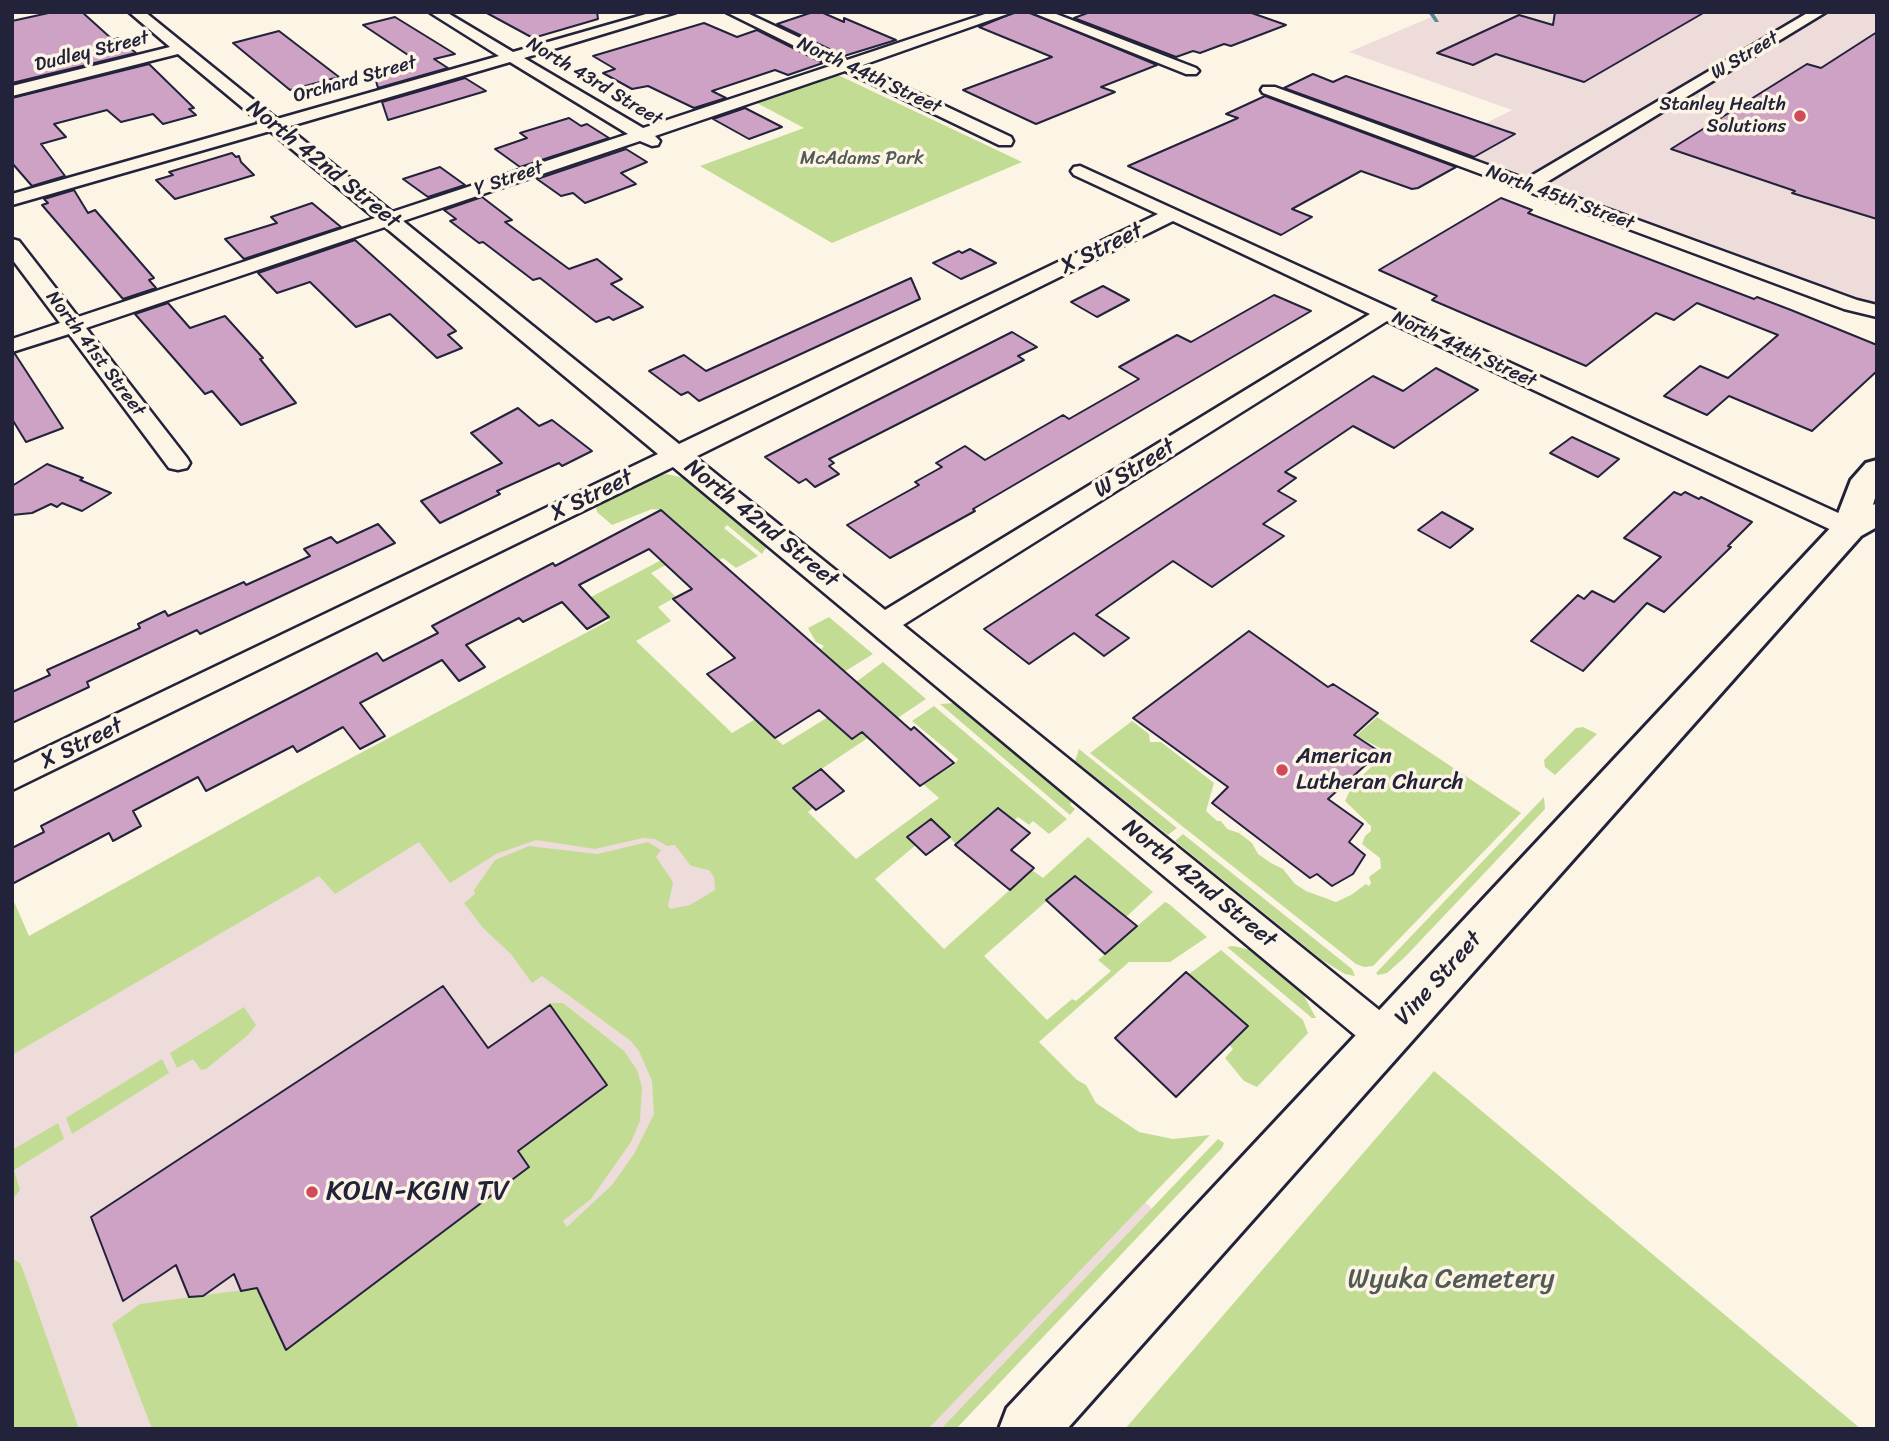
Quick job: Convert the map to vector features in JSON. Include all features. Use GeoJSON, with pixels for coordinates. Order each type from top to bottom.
{"type":"FeatureCollection","features":[{"type":"Feature","properties":{"kind":"main road","name":"Vine Street"},"geometry":{"type":"LineString","coordinates":[[1028,1429],[1863,521],[1862,487],[1877,470]]}},
{"type":"Feature","properties":{"kind":"street","name":"North 42nd Street"},"geometry":{"type":"LineString","coordinates":[[136,12],[1385,1038]]}},
{"type":"Feature","properties":{"kind":"street","name":"North 43rd Street"},"geometry":{"type":"LineString","coordinates":[[436,12],[659,145]]}},
{"type":"Feature","properties":{"kind":"street","name":"Orchard Street"},"geometry":{"type":"LineString","coordinates":[[12,200],[668,12]]}},
{"type":"Feature","properties":{"kind":"street","name":"North 44th Street"},"geometry":{"type":"LineString","coordinates":[[733,12],[1005,141]]}},
{"type":"Feature","properties":{"kind":"street","name":"Y Street"},"geometry":{"type":"LineString","coordinates":[[12,346],[1006,12]]}},
{"type":"Feature","properties":{"kind":"street"},"geometry":{"type":"LineString","coordinates":[[1038,12],[1191,71]]}},
{"type":"Feature","properties":{"kind":"street","name":"W Street"},"geometry":{"type":"LineString","coordinates":[[1527,186],[1819,12]]}},
{"type":"Feature","properties":{"kind":"street","name":"Dudley Street"},"geometry":{"type":"LineString","coordinates":[[12,91],[181,49]]}},
{"type":"Feature","properties":{"kind":"street","name":"North 45th Street"},"geometry":{"type":"LineString","coordinates":[[1269,90],[1851,304],[1877,311]]}},
{"type":"Feature","properties":{"kind":"street","name":"North 44th Street"},"geometry":{"type":"LineString","coordinates":[[1080,171],[1386,313],[1863,521]]}},
{"type":"Feature","properties":{"kind":"street","name":"X Street"},"geometry":{"type":"LineString","coordinates":[[12,778],[1172,215]]}},
{"type":"Feature","properties":{"kind":"street","name":"North 41st Street"},"geometry":{"type":"LineString","coordinates":[[12,244],[178,463]]}},
{"type":"Feature","properties":{"kind":"street","name":"North 45th Street"},"geometry":{"type":"LineString","coordinates":[[1851,304],[1877,319]]}},
{"type":"Feature","properties":{"kind":"street","name":"W Street"},"geometry":{"type":"LineString","coordinates":[[884,624],[1386,313]]}},
{"type":"Feature","properties":{"kind":"shaded area"},"geometry":{"type":"Polygon","coordinates":[[[1443,12],[1877,12],[1877,307],[1440,146],[1512,110],[1349,52],[1443,12]]]}},
{"type":"Feature","properties":{"kind":"shaded area"},"geometry":{"type":"Polygon","coordinates":[[[607,645],[1154,1211],[947,1429],[12,1429],[12,969],[607,645]]]}},
{"type":"Feature","properties":{"kind":"green space","name":"McAdams Park"},"geometry":{"type":"Polygon","coordinates":[[[836,74],[1022,162],[832,243],[700,166],[804,128],[755,102],[836,74]]]}},
{"type":"Feature","properties":{"kind":"green space"},"geometry":{"type":"Polygon","coordinates":[[[666,474],[685,478],[767,546],[762,554],[727,525],[724,528],[758,556],[736,568],[723,558],[719,560],[703,545],[651,573],[676,597],[658,607],[671,621],[636,641],[732,733],[809,687],[807,684],[838,665],[821,649],[824,646],[816,642],[808,628],[829,617],[873,654],[760,724],[783,745],[828,717],[852,739],[884,718],[875,698],[856,682],[883,662],[926,699],[793,788],[813,808],[808,812],[856,859],[939,798],[923,784],[954,765],[958,759],[912,721],[934,706],[1067,819],[1049,834],[1033,821],[1029,825],[1018,817],[1014,821],[998,809],[956,844],[931,819],[908,837],[916,845],[875,879],[944,949],[1032,870],[1043,878],[1088,837],[1153,892],[1126,917],[1075,876],[984,956],[1047,1020],[1072,999],[1076,1001],[1111,971],[1098,960],[1165,902],[1169,904],[1207,937],[1170,962],[1129,962],[1039,1042],[1077,1080],[1086,1085],[1096,1103],[1139,1132],[1173,1139],[1210,1135],[928,1429],[152,1429],[112,1324],[140,1304],[257,1288],[286,1350],[529,1167],[518,1151],[607,1085],[548,1003],[563,1003],[624,1051],[637,1070],[642,1087],[640,1121],[631,1142],[591,1199],[563,1221],[567,1227],[612,1185],[634,1154],[654,1114],[652,1081],[639,1051],[631,1041],[542,976],[532,983],[511,954],[483,928],[464,903],[475,894],[474,890],[495,860],[529,846],[597,854],[648,842],[661,850],[656,857],[673,884],[668,905],[670,909],[690,905],[715,890],[714,877],[709,870],[691,866],[675,845],[667,846],[655,839],[643,838],[595,849],[536,840],[496,854],[450,883],[419,842],[335,894],[319,876],[12,1055],[12,897],[29,936],[308,781],[610,620],[591,597],[692,544],[684,530],[661,510],[652,509],[612,525],[597,512],[596,506],[666,474]]]}},
{"type":"Feature","properties":{"kind":"green space"},"geometry":{"type":"Polygon","coordinates":[[[954,703],[1072,801],[1070,805],[1075,809],[1070,815],[940,704],[954,703]]]}},
{"type":"Feature","properties":{"kind":"green space"},"geometry":{"type":"Polygon","coordinates":[[[1377,717],[1521,813],[1373,966],[1356,964],[1090,753],[1132,721],[1149,734],[1150,742],[1161,742],[1214,783],[1206,811],[1217,821],[1221,821],[1227,829],[1239,833],[1252,843],[1258,854],[1283,869],[1295,884],[1336,902],[1366,884],[1369,886],[1369,877],[1381,868],[1380,858],[1362,844],[1371,831],[1371,826],[1345,801],[1352,786],[1382,756],[1383,751],[1380,748],[1356,736],[1377,717]]]}},
{"type":"Feature","properties":{"kind":"green space"},"geometry":{"type":"Polygon","coordinates":[[[1583,727],[1597,734],[1555,775],[1545,767],[1544,760],[1576,728],[1583,727]]]}},
{"type":"Feature","properties":{"kind":"green space"},"geometry":{"type":"Polygon","coordinates":[[[1079,749],[1177,828],[1168,835],[1075,761],[1079,749]]]}},
{"type":"Feature","properties":{"kind":"green space"},"geometry":{"type":"Polygon","coordinates":[[[1544,797],[1545,809],[1405,957],[1387,973],[1378,975],[1376,973],[1544,797]]]}},
{"type":"Feature","properties":{"kind":"green space"},"geometry":{"type":"Polygon","coordinates":[[[1183,834],[1352,969],[1355,976],[1345,974],[1322,960],[1175,841],[1183,834]]]}},
{"type":"Feature","properties":{"kind":"green space"},"geometry":{"type":"Polygon","coordinates":[[[1227,947],[1251,950],[1304,996],[1316,1018],[1312,1018],[1227,947]]]}},
{"type":"Feature","properties":{"kind":"green space"},"geometry":{"type":"Polygon","coordinates":[[[1221,950],[1303,1020],[1308,1033],[1257,1087],[1244,1081],[1225,1058],[1233,1049],[1229,1045],[1248,1026],[1189,974],[1221,950]]]}},
{"type":"Feature","properties":{"kind":"green space"},"geometry":{"type":"Polygon","coordinates":[[[244,1007],[256,1025],[247,1036],[206,1069],[201,1070],[193,1059],[177,1068],[170,1053],[244,1007]]]}},
{"type":"Feature","properties":{"kind":"green space"},"geometry":{"type":"Polygon","coordinates":[[[162,1059],[169,1073],[72,1134],[66,1118],[162,1059]]]}},
{"type":"Feature","properties":{"kind":"green space","name":"Wyuka Cemetery"},"geometry":{"type":"Polygon","coordinates":[[[1434,1071],[1861,1429],[1125,1429],[1434,1071]]]}},
{"type":"Feature","properties":{"kind":"green space"},"geometry":{"type":"Polygon","coordinates":[[[58,1123],[64,1139],[14,1170],[20,1190],[12,1200],[12,1150],[58,1123]]]}},
{"type":"Feature","properties":{"kind":"green space"},"geometry":{"type":"Polygon","coordinates":[[[1218,1139],[1224,1143],[1222,1148],[956,1429],[941,1429],[1218,1139]]]}},
{"type":"Feature","properties":{"kind":"green space"},"geometry":{"type":"Polygon","coordinates":[[[12,1258],[20,1263],[23,1270],[79,1429],[12,1429],[12,1258]]]}},
{"type":"Feature","properties":{"kind":"building"},"geometry":{"type":"Polygon","coordinates":[[[53,12],[82,12],[113,40],[118,38],[136,53],[12,83],[12,21],[53,12]]]}},
{"type":"Feature","properties":{"kind":"building"},"geometry":{"type":"Polygon","coordinates":[[[485,12],[597,12],[598,19],[533,38],[485,12]]]}},
{"type":"Feature","properties":{"kind":"building"},"geometry":{"type":"Polygon","coordinates":[[[813,12],[821,12],[844,22],[844,18],[896,40],[844,56],[777,24],[813,12]]]}},
{"type":"Feature","properties":{"kind":"building"},"geometry":{"type":"Polygon","coordinates":[[[1015,12],[1029,12],[1157,65],[1101,87],[1115,92],[1036,124],[963,90],[1052,57],[979,27],[1015,12]]]}},
{"type":"Feature","properties":{"kind":"building"},"geometry":{"type":"Polygon","coordinates":[[[1090,12],[1249,12],[1286,25],[1231,46],[1224,44],[1200,53],[1193,51],[1176,57],[1074,18],[1090,12]]]}},
{"type":"Feature","properties":{"kind":"building"},"geometry":{"type":"Polygon","coordinates":[[[1555,12],[1705,12],[1584,82],[1496,54],[1473,65],[1437,53],[1519,15],[1553,25],[1555,12]]]}},
{"type":"Feature","properties":{"kind":"building"},"geometry":{"type":"Polygon","coordinates":[[[395,17],[455,54],[434,59],[448,68],[378,88],[373,70],[414,59],[363,25],[395,17]]]}},
{"type":"Feature","properties":{"kind":"building"},"geometry":{"type":"Polygon","coordinates":[[[704,23],[737,37],[757,30],[823,63],[788,75],[775,70],[712,91],[726,98],[694,108],[648,86],[632,89],[603,73],[615,69],[593,56],[704,23]]]}},
{"type":"Feature","properties":{"kind":"building"},"geometry":{"type":"Polygon","coordinates":[[[279,31],[339,77],[290,90],[233,43],[279,31]]]}},
{"type":"Feature","properties":{"kind":"building","name":"Stanley Health Solutions"},"geometry":{"type":"Polygon","coordinates":[[[1877,32],[1877,219],[1792,193],[1795,191],[1671,149],[1807,64],[1821,68],[1877,32]]]}},
{"type":"Feature","properties":{"kind":"building"},"geometry":{"type":"Polygon","coordinates":[[[149,64],[194,108],[189,109],[196,115],[163,124],[153,114],[121,122],[107,110],[54,124],[66,137],[41,144],[65,176],[32,186],[12,163],[12,98],[149,64]]]}},
{"type":"Feature","properties":{"kind":"building"},"geometry":{"type":"Polygon","coordinates":[[[1313,74],[1333,82],[1346,76],[1515,134],[1474,157],[1284,88],[1313,74]]]}},
{"type":"Feature","properties":{"kind":"building"},"geometry":{"type":"Polygon","coordinates":[[[465,78],[486,91],[388,120],[382,102],[465,78]]]}},
{"type":"Feature","properties":{"kind":"building"},"geometry":{"type":"Polygon","coordinates":[[[1265,96],[1456,167],[1412,189],[1361,171],[1292,209],[1312,217],[1281,235],[1128,166],[1238,118],[1226,114],[1265,96]]]}},
{"type":"Feature","properties":{"kind":"building"},"geometry":{"type":"Polygon","coordinates":[[[745,108],[782,127],[749,139],[713,119],[745,108]]]}},
{"type":"Feature","properties":{"kind":"building"},"geometry":{"type":"Polygon","coordinates":[[[569,118],[581,126],[587,124],[609,138],[520,167],[495,149],[527,138],[520,133],[569,118]]]}},
{"type":"Feature","properties":{"kind":"building"},"geometry":{"type":"Polygon","coordinates":[[[626,149],[647,162],[621,173],[636,184],[585,203],[573,193],[561,196],[537,179],[626,149]]]}},
{"type":"Feature","properties":{"kind":"building"},"geometry":{"type":"Polygon","coordinates":[[[232,153],[236,157],[239,156],[241,162],[254,175],[175,199],[156,180],[173,175],[169,172],[232,153]]]}},
{"type":"Feature","properties":{"kind":"building"},"geometry":{"type":"Polygon","coordinates":[[[440,167],[465,185],[428,197],[403,179],[440,167]]]}},
{"type":"Feature","properties":{"kind":"building"},"geometry":{"type":"Polygon","coordinates":[[[74,190],[88,213],[95,210],[154,278],[149,280],[156,288],[123,299],[42,205],[48,203],[44,199],[74,190]]]}},
{"type":"Feature","properties":{"kind":"building"},"geometry":{"type":"Polygon","coordinates":[[[482,197],[512,220],[505,222],[569,269],[597,259],[622,279],[611,284],[643,307],[613,320],[609,317],[596,322],[540,278],[533,280],[483,242],[479,243],[450,221],[456,219],[444,210],[482,197]]]}},
{"type":"Feature","properties":{"kind":"building"},"geometry":{"type":"Polygon","coordinates":[[[1501,198],[1532,210],[1528,213],[1754,299],[1757,297],[1877,345],[1877,371],[1812,431],[1729,396],[1707,415],[1664,396],[1700,366],[1728,378],[1778,335],[1697,303],[1674,320],[1656,313],[1586,366],[1432,300],[1437,296],[1379,270],[1501,198]]]}},
{"type":"Feature","properties":{"kind":"building"},"geometry":{"type":"Polygon","coordinates":[[[312,203],[341,227],[244,259],[225,239],[277,223],[271,217],[312,203]]]}},
{"type":"Feature","properties":{"kind":"building"},"geometry":{"type":"Polygon","coordinates":[[[355,240],[456,331],[448,335],[462,348],[437,358],[390,314],[356,327],[310,282],[277,293],[258,273],[355,240]]]}},
{"type":"Feature","properties":{"kind":"building"},"geometry":{"type":"Polygon","coordinates":[[[970,249],[996,263],[961,279],[933,263],[959,251],[962,253],[970,249]]]}},
{"type":"Feature","properties":{"kind":"building"},"geometry":{"type":"Polygon","coordinates":[[[911,278],[920,299],[699,401],[688,392],[681,395],[649,371],[684,355],[706,371],[911,278]]]}},
{"type":"Feature","properties":{"kind":"building"},"geometry":{"type":"Polygon","coordinates":[[[1103,286],[1129,300],[1097,317],[1071,302],[1103,286]]]}},
{"type":"Feature","properties":{"kind":"building"},"geometry":{"type":"Polygon","coordinates":[[[1274,295],[1311,311],[973,509],[975,511],[890,558],[847,525],[919,485],[915,482],[942,467],[936,463],[965,446],[985,460],[1063,415],[1069,419],[1139,379],[1119,367],[1177,335],[1191,342],[1274,295]]]}},
{"type":"Feature","properties":{"kind":"building"},"geometry":{"type":"Polygon","coordinates":[[[168,303],[190,328],[225,316],[263,358],[260,359],[296,403],[241,425],[212,391],[205,394],[135,314],[168,303]]]}},
{"type":"Feature","properties":{"kind":"building"},"geometry":{"type":"Polygon","coordinates":[[[1012,332],[1037,347],[1018,356],[1024,360],[829,459],[834,463],[829,466],[839,474],[815,487],[806,479],[799,483],[765,457],[1012,332]]]}},
{"type":"Feature","properties":{"kind":"building"},"geometry":{"type":"Polygon","coordinates":[[[12,354],[15,354],[63,428],[26,442],[12,419],[12,354]]]}},
{"type":"Feature","properties":{"kind":"building"},"geometry":{"type":"Polygon","coordinates":[[[1436,368],[1478,390],[1394,448],[1353,426],[1285,472],[1296,478],[1278,491],[1296,501],[1263,524],[1284,536],[1212,587],[1173,561],[1096,615],[1129,638],[1104,656],[1074,633],[1029,664],[984,629],[1373,376],[1403,391],[1436,368]]]}},
{"type":"Feature","properties":{"kind":"building"},"geometry":{"type":"Polygon","coordinates":[[[518,408],[539,426],[552,420],[592,451],[562,466],[559,463],[497,491],[500,494],[440,523],[421,501],[502,463],[471,433],[518,408]]]}},
{"type":"Feature","properties":{"kind":"building"},"geometry":{"type":"Polygon","coordinates":[[[1572,437],[1619,459],[1598,477],[1550,453],[1572,437]]]}},
{"type":"Feature","properties":{"kind":"building"},"geometry":{"type":"Polygon","coordinates":[[[47,464],[83,478],[80,480],[111,493],[82,511],[62,503],[57,507],[51,504],[32,513],[12,515],[12,486],[47,464]]]}},
{"type":"Feature","properties":{"kind":"building"},"geometry":{"type":"Polygon","coordinates":[[[1674,492],[1681,495],[1685,492],[1699,499],[1701,497],[1752,522],[1728,546],[1731,547],[1664,612],[1647,603],[1583,671],[1531,641],[1578,595],[1584,599],[1592,591],[1614,602],[1661,557],[1624,538],[1674,492]]]}},
{"type":"Feature","properties":{"kind":"building"},"geometry":{"type":"Polygon","coordinates":[[[661,510],[911,730],[914,727],[954,763],[920,786],[862,732],[852,739],[819,710],[775,738],[707,674],[735,658],[673,599],[692,589],[649,549],[579,585],[609,617],[587,629],[562,602],[523,622],[519,618],[466,645],[485,667],[459,681],[442,660],[360,703],[385,736],[360,749],[343,727],[297,752],[293,746],[206,791],[198,777],[133,811],[141,826],[113,841],[109,833],[12,884],[12,848],[44,832],[41,826],[377,653],[383,661],[438,633],[432,626],[661,510]]]}},
{"type":"Feature","properties":{"kind":"building"},"geometry":{"type":"Polygon","coordinates":[[[1442,512],[1473,529],[1450,548],[1418,530],[1442,512]]]}},
{"type":"Feature","properties":{"kind":"building"},"geometry":{"type":"Polygon","coordinates":[[[378,524],[395,543],[200,634],[197,630],[87,682],[89,687],[12,723],[12,692],[50,675],[47,670],[140,628],[138,624],[165,611],[168,616],[310,556],[304,549],[331,537],[337,543],[378,524]]]}},
{"type":"Feature","properties":{"kind":"building","name":"American Lutheran Church"},"geometry":{"type":"Polygon","coordinates":[[[1249,631],[1328,687],[1333,684],[1378,713],[1354,735],[1380,752],[1328,799],[1363,824],[1349,842],[1365,855],[1353,874],[1332,886],[1317,874],[1310,878],[1212,803],[1228,787],[1133,718],[1249,631]]]}},
{"type":"Feature","properties":{"kind":"building"},"geometry":{"type":"Polygon","coordinates":[[[821,769],[844,791],[816,810],[793,788],[821,769]]]}},
{"type":"Feature","properties":{"kind":"building"},"geometry":{"type":"Polygon","coordinates":[[[998,808],[1030,833],[1011,850],[1034,868],[1010,890],[955,845],[998,808]]]}},
{"type":"Feature","properties":{"kind":"building"},"geometry":{"type":"Polygon","coordinates":[[[931,819],[950,837],[926,855],[907,837],[931,819]]]}},
{"type":"Feature","properties":{"kind":"building"},"geometry":{"type":"Polygon","coordinates":[[[1075,876],[1137,926],[1105,954],[1046,900],[1075,876]]]}},
{"type":"Feature","properties":{"kind":"building"},"geometry":{"type":"Polygon","coordinates":[[[1186,972],[1248,1026],[1176,1097],[1115,1038],[1186,972]]]}},
{"type":"Feature","properties":{"kind":"building","name":"KOLN-KGIN TV"},"geometry":{"type":"Polygon","coordinates":[[[443,986],[488,1048],[550,1005],[607,1085],[518,1151],[529,1167],[286,1350],[257,1288],[241,1291],[234,1274],[203,1296],[189,1297],[176,1265],[123,1301],[91,1217],[443,986]]]}},
{"type":"Feature","properties":{"kind":"waterway"},"geometry":{"type":"LineString","coordinates":[[1430,12],[1437,21]]}},
{"type":"Feature","properties":{"kind":"place","name":"Stanley Health Solutions"},"geometry":{"type":"Point","coordinates":[1800,116]}},
{"type":"Feature","properties":{"kind":"place","name":"American Lutheran Church"},"geometry":{"type":"Point","coordinates":[1282,770]}},
{"type":"Feature","properties":{"kind":"place","name":"KOLN-KGIN TV"},"geometry":{"type":"Point","coordinates":[312,1192]}}]}
